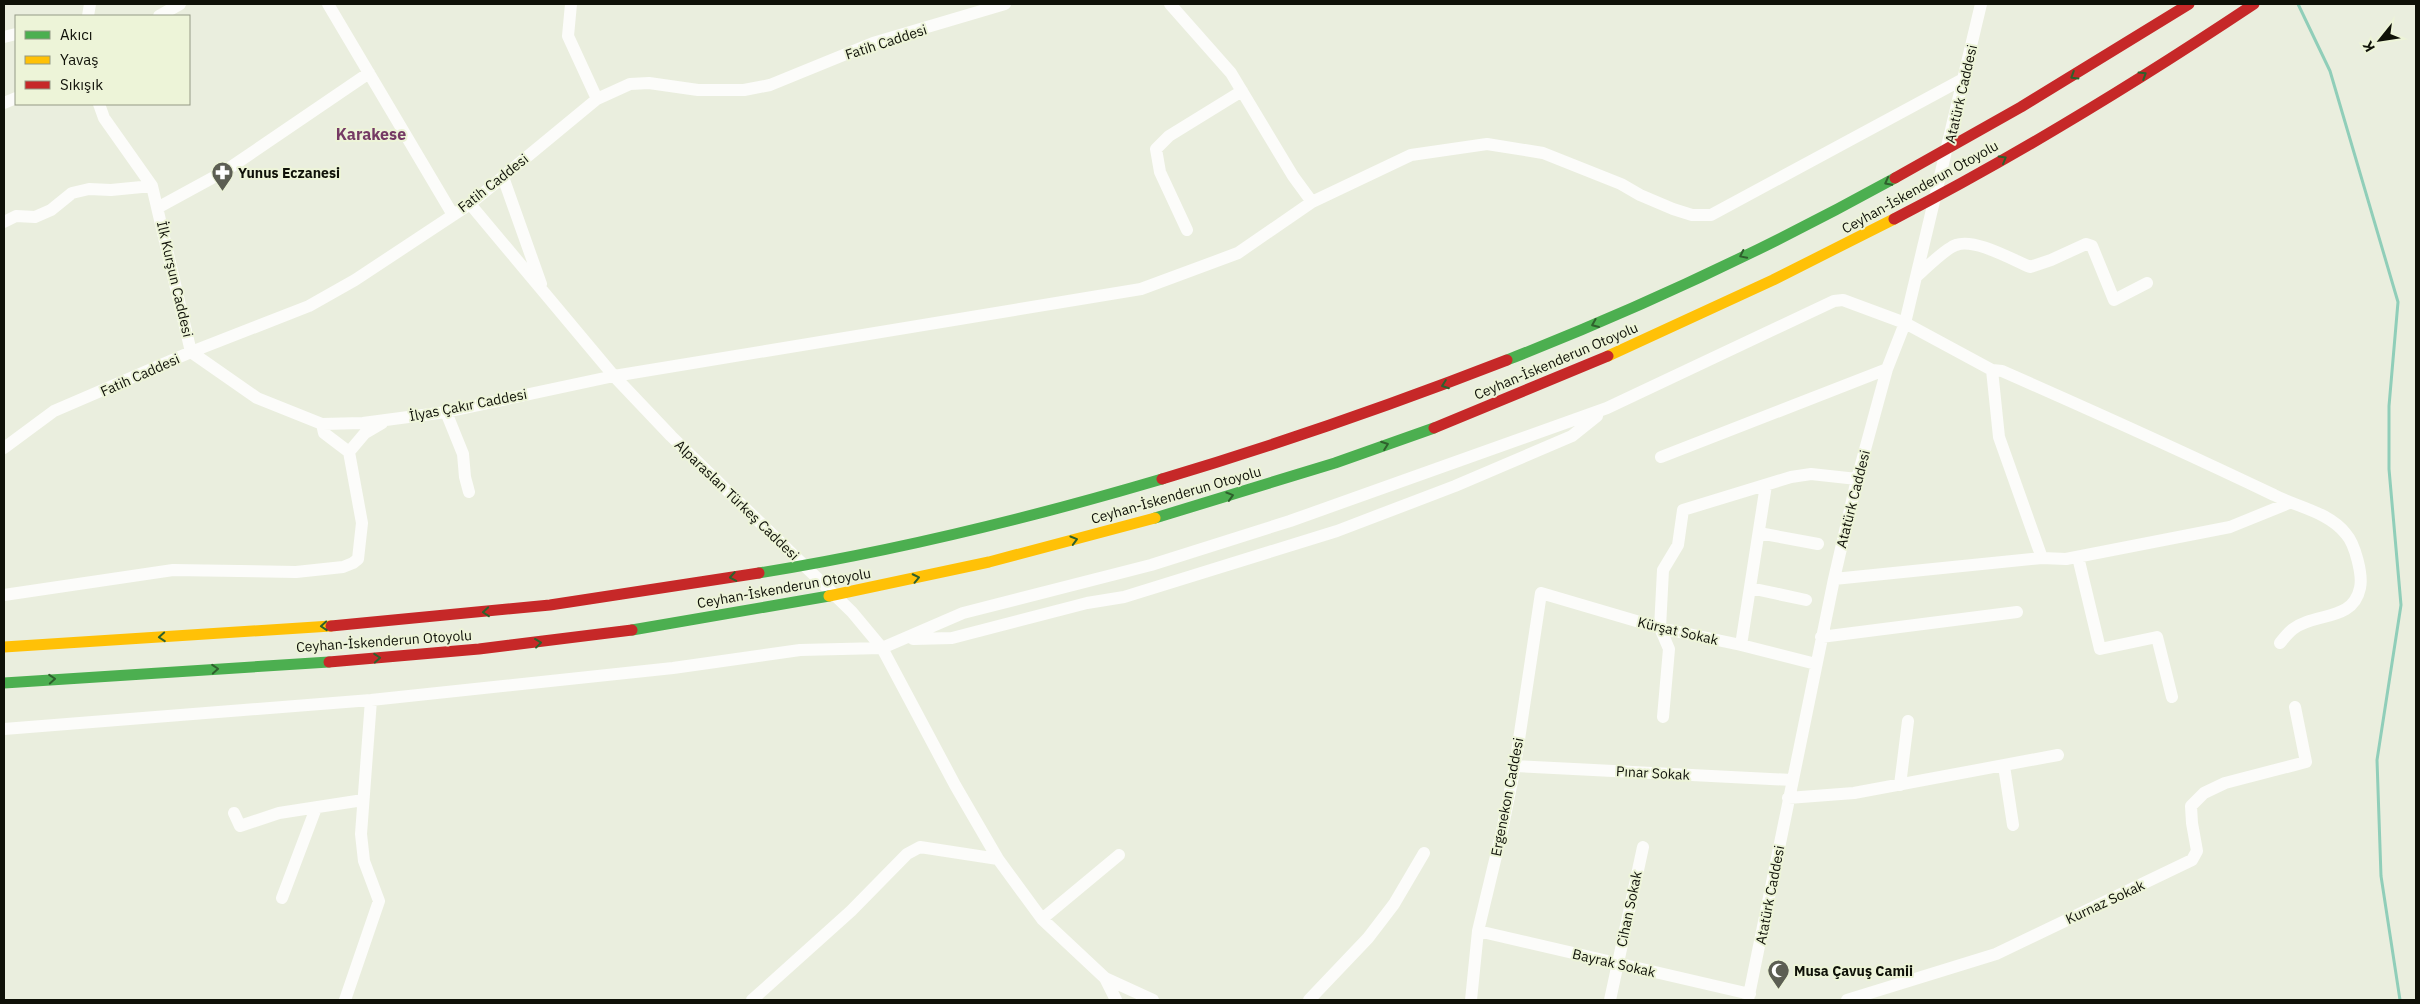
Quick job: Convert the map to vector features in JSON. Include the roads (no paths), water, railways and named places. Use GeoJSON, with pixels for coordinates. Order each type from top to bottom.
{"type":"FeatureCollection","features":[{"type":"Feature","properties":{"kind":"highway","name":"Ceyhan-İskenderun Otoyolu"},"geometry":{"type":"LineString","coordinates":[[4,647],[390,621],[514,610],[632,595],[781,569],[958,533],[1204,467],[1326,429],[1458,380],[1596,324],[1844,206],[2054,89],[2189,4]]}},
{"type":"Feature","properties":{"kind":"highway","name":"Ceyhan-İskenderun Otoyolu"},"geometry":{"type":"LineString","coordinates":[[4,683],[403,656],[518,645],[637,630],[868,588],[1065,542],[1214,501],[1337,462],[1470,413],[1610,356],[1860,238],[2072,120],[2254,4]]}},
{"type":"Feature","properties":{"kind":"street"},"geometry":{"type":"LineString","coordinates":[[161,15],[180,4]]}},
{"type":"Feature","properties":{"kind":"street"},"geometry":{"type":"LineString","coordinates":[[328,4],[453,214]]}},
{"type":"Feature","properties":{"kind":"street"},"geometry":{"type":"LineString","coordinates":[[571,4],[568,36],[596,98]]}},
{"type":"Feature","properties":{"kind":"street","name":"Fatih Caddesi"},"geometry":{"type":"LineString","coordinates":[[4,448],[54,411],[191,352],[309,306],[355,280],[470,204],[596,98],[612,90],[640,84],[718,90],[744,90],[770,85],[873,42],[1005,4]]}},
{"type":"Feature","properties":{"kind":"street"},"geometry":{"type":"LineString","coordinates":[[1170,4],[1231,73],[1293,176],[1312,202]]}},
{"type":"Feature","properties":{"kind":"street","name":"Atatürk Caddesi"},"geometry":{"type":"LineString","coordinates":[[1749,997],[1821,637],[1857,479],[1887,369],[1905,323],[1965,78],[1981,4]]}},
{"type":"Feature","properties":{"kind":"street"},"geometry":{"type":"LineString","coordinates":[[159,207],[225,172],[369,73]]}},
{"type":"Feature","properties":{"kind":"street","name":"İlyas Çakır Caddesi"},"geometry":{"type":"LineString","coordinates":[[322,424],[446,412],[614,376],[1141,289],[1238,253],[1312,202],[1412,155],[1487,144],[1543,154],[1621,184],[1640,195],[1673,209],[1692,215],[1711,215],[1965,78]]}},
{"type":"Feature","properties":{"kind":"street"},"geometry":{"type":"LineString","coordinates":[[1186,230],[1160,172],[1156,149],[1169,136],[1242,91]]}},
{"type":"Feature","properties":{"kind":"street","name":"İlk Kurşun Caddesi"},"geometry":{"type":"LineString","coordinates":[[98,105],[104,118],[152,186],[159,207],[191,352],[257,398],[322,424]]}},
{"type":"Feature","properties":{"kind":"street"},"geometry":{"type":"LineString","coordinates":[[503,177],[545,294]]}},
{"type":"Feature","properties":{"kind":"street"},"geometry":{"type":"LineString","coordinates":[[4,222],[16,216],[35,217],[51,210],[72,193],[89,189],[111,190],[152,186]]}},
{"type":"Feature","properties":{"kind":"street","name":"Alparaslan Türkeş Caddesi"},"geometry":{"type":"LineString","coordinates":[[470,204],[614,376],[678,442],[852,612],[882,648],[955,785],[998,859],[1042,919],[1105,978]]}},
{"type":"Feature","properties":{"kind":"street"},"geometry":{"type":"LineString","coordinates":[[1916,276],[1956,245],[1968,244],[1987,249],[2030,267],[2051,260],[2086,244],[2092,246],[2114,300],[2147,283]]}},
{"type":"Feature","properties":{"kind":"street"},"geometry":{"type":"LineString","coordinates":[[4,729],[371,700],[673,668],[800,650],[882,648],[963,613],[1151,566],[1290,521],[1606,408],[1834,302],[1843,300],[1905,323],[1992,370],[2002,371],[2171,446],[2289,503],[2322,515],[2346,533],[2355,549],[2360,587],[2354,603],[2343,613],[2294,628],[2280,642]]}},
{"type":"Feature","properties":{"kind":"street"},"geometry":{"type":"LineString","coordinates":[[1661,457],[1887,369]]}},
{"type":"Feature","properties":{"kind":"street"},"geometry":{"type":"LineString","coordinates":[[1992,370],[1999,437],[2042,558]]}},
{"type":"Feature","properties":{"kind":"street"},"geometry":{"type":"LineString","coordinates":[[903,639],[952,638],[1087,603],[1124,597],[1337,531],[1455,486],[1572,436],[1606,408]]}},
{"type":"Feature","properties":{"kind":"street"},"geometry":{"type":"LineString","coordinates":[[446,412],[463,454],[465,477],[469,492]]}},
{"type":"Feature","properties":{"kind":"street"},"geometry":{"type":"LineString","coordinates":[[349,452],[365,432],[388,419]]}},
{"type":"Feature","properties":{"kind":"street"},"geometry":{"type":"LineString","coordinates":[[4,595],[173,570],[296,572],[343,567],[353,564],[358,559],[362,523],[349,452],[324,433],[322,424]]}},
{"type":"Feature","properties":{"kind":"street"},"geometry":{"type":"LineString","coordinates":[[1663,717],[1669,650],[1660,628],[1663,570],[1678,544],[1683,510],[1791,477],[1811,474],[1857,479]]}},
{"type":"Feature","properties":{"kind":"street"},"geometry":{"type":"LineString","coordinates":[[1741,645],[1766,485]]}},
{"type":"Feature","properties":{"kind":"street"},"geometry":{"type":"LineString","coordinates":[[1834,579],[2042,558],[2066,559],[2230,527],[2289,503]]}},
{"type":"Feature","properties":{"kind":"street"},"geometry":{"type":"LineString","coordinates":[[1759,533],[1818,544]]}},
{"type":"Feature","properties":{"kind":"street"},"geometry":{"type":"LineString","coordinates":[[2078,556],[2100,649],[2157,636],[2172,697]]}},
{"type":"Feature","properties":{"kind":"street"},"geometry":{"type":"LineString","coordinates":[[1750,588],[1806,600]]}},
{"type":"Feature","properties":{"kind":"street","name":"Kürşat Sokak"},"geometry":{"type":"LineString","coordinates":[[1542,593],[1660,628],[1741,645],[1816,664]]}},
{"type":"Feature","properties":{"kind":"street","name":"Ergenekon Caddesi"},"geometry":{"type":"LineString","coordinates":[[1471,1000],[1478,931],[1502,831],[1515,766],[1542,593]]}},
{"type":"Feature","properties":{"kind":"street"},"geometry":{"type":"LineString","coordinates":[[1821,637],[2017,612]]}},
{"type":"Feature","properties":{"kind":"street"},"geometry":{"type":"LineString","coordinates":[[345,1000],[379,901],[364,861],[361,834],[371,700]]}},
{"type":"Feature","properties":{"kind":"street","name":"Kurnaz Sokak"},"geometry":{"type":"LineString","coordinates":[[1847,1000],[1996,954],[2192,860],[2197,851],[2191,806],[2204,793],[2225,783],[2306,762],[2295,707]]}},
{"type":"Feature","properties":{"kind":"street"},"geometry":{"type":"LineString","coordinates":[[1900,785],[1908,721]]}},
{"type":"Feature","properties":{"kind":"street"},"geometry":{"type":"LineString","coordinates":[[1788,798],[1854,794],[2058,755]]}},
{"type":"Feature","properties":{"kind":"street","name":"Pınar Sokak"},"geometry":{"type":"LineString","coordinates":[[1515,766],[1792,780]]}},
{"type":"Feature","properties":{"kind":"street"},"geometry":{"type":"LineString","coordinates":[[2004,766],[2013,825]]}},
{"type":"Feature","properties":{"kind":"street"},"geometry":{"type":"LineString","coordinates":[[234,813],[240,826],[279,813],[363,800]]}},
{"type":"Feature","properties":{"kind":"street"},"geometry":{"type":"LineString","coordinates":[[282,898],[316,808]]}},
{"type":"Feature","properties":{"kind":"street","name":"Cihan Sokak"},"geometry":{"type":"LineString","coordinates":[[1610,1000],[1643,847]]}},
{"type":"Feature","properties":{"kind":"street"},"geometry":{"type":"LineString","coordinates":[[752,1000],[851,911],[907,854],[920,848],[998,859]]}},
{"type":"Feature","properties":{"kind":"street"},"geometry":{"type":"LineString","coordinates":[[1309,1000],[1368,938],[1394,904],[1424,854]]}},
{"type":"Feature","properties":{"kind":"street"},"geometry":{"type":"LineString","coordinates":[[1042,919],[1119,855]]}},
{"type":"Feature","properties":{"kind":"street","name":"Bayrak Sokak"},"geometry":{"type":"LineString","coordinates":[[1478,931],[1749,997]]}},
{"type":"Feature","properties":{"kind":"street"},"geometry":{"type":"LineString","coordinates":[[1105,978],[1116,1000]]}},
{"type":"Feature","properties":{"kind":"street"},"geometry":{"type":"LineString","coordinates":[[1105,978],[1152,1000]]}},
{"type":"Feature","properties":{"kind":"waterway"},"geometry":{"type":"LineString","coordinates":[[2298,4],[2330,71],[2398,302],[2389,406],[2389,469],[2401,605],[2377,760],[2381,876],[2400,1000]]}},
{"type":"Feature","properties":{"kind":"place","name":"Yunus Eczanesi"},"geometry":{"type":"Point","coordinates":[222,192]}},
{"type":"Feature","properties":{"kind":"place","name":"Musa Çavuş Camii"},"geometry":{"type":"Point","coordinates":[1778,990]}},
{"type":"Feature","properties":{"kind":"district","name":"Karakese"},"geometry":{"type":"Point","coordinates":[371,134]}}]}
